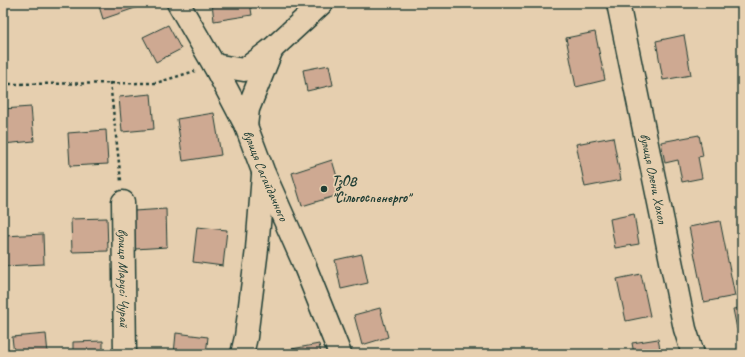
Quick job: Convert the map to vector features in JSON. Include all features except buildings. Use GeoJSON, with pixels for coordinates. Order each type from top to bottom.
{"type":"FeatureCollection","features":[{"type":"Feature","properties":{"kind":"street","name":"вулиця Сагайдачного"},"geometry":{"type":"LineString","coordinates":[[178,3],[214,65],[246,126],[263,172],[302,259],[340,354]]}},
{"type":"Feature","properties":{"kind":"street"},"geometry":{"type":"LineString","coordinates":[[214,65],[244,70],[272,49],[322,3]]}},
{"type":"Feature","properties":{"kind":"street","name":"вулиця Олени Хохол"},"geometry":{"type":"LineString","coordinates":[[618,3],[685,329],[693,354]]}},
{"type":"Feature","properties":{"kind":"street"},"geometry":{"type":"LineString","coordinates":[[246,126],[248,109],[272,49]]}},
{"type":"Feature","properties":{"kind":"street"},"geometry":{"type":"LineString","coordinates":[[242,354],[246,337],[257,249],[263,172]]}},
{"type":"Feature","properties":{"kind":"street","name":"вулиця Марусі Чурай"},"geometry":{"type":"LineString","coordinates":[[123,202],[125,354]]}},
{"type":"Feature","properties":{"kind":"path"},"geometry":{"type":"LineString","coordinates":[[3,84],[110,82],[156,83],[214,65]]}},
{"type":"Feature","properties":{"kind":"path"},"geometry":{"type":"LineString","coordinates":[[110,82],[123,202]]}},
{"type":"Feature","properties":{"kind":"place","name":"ТзОВ \"Сільгоспенерго\""},"geometry":{"type":"Point","coordinates":[324,189]}}]}
